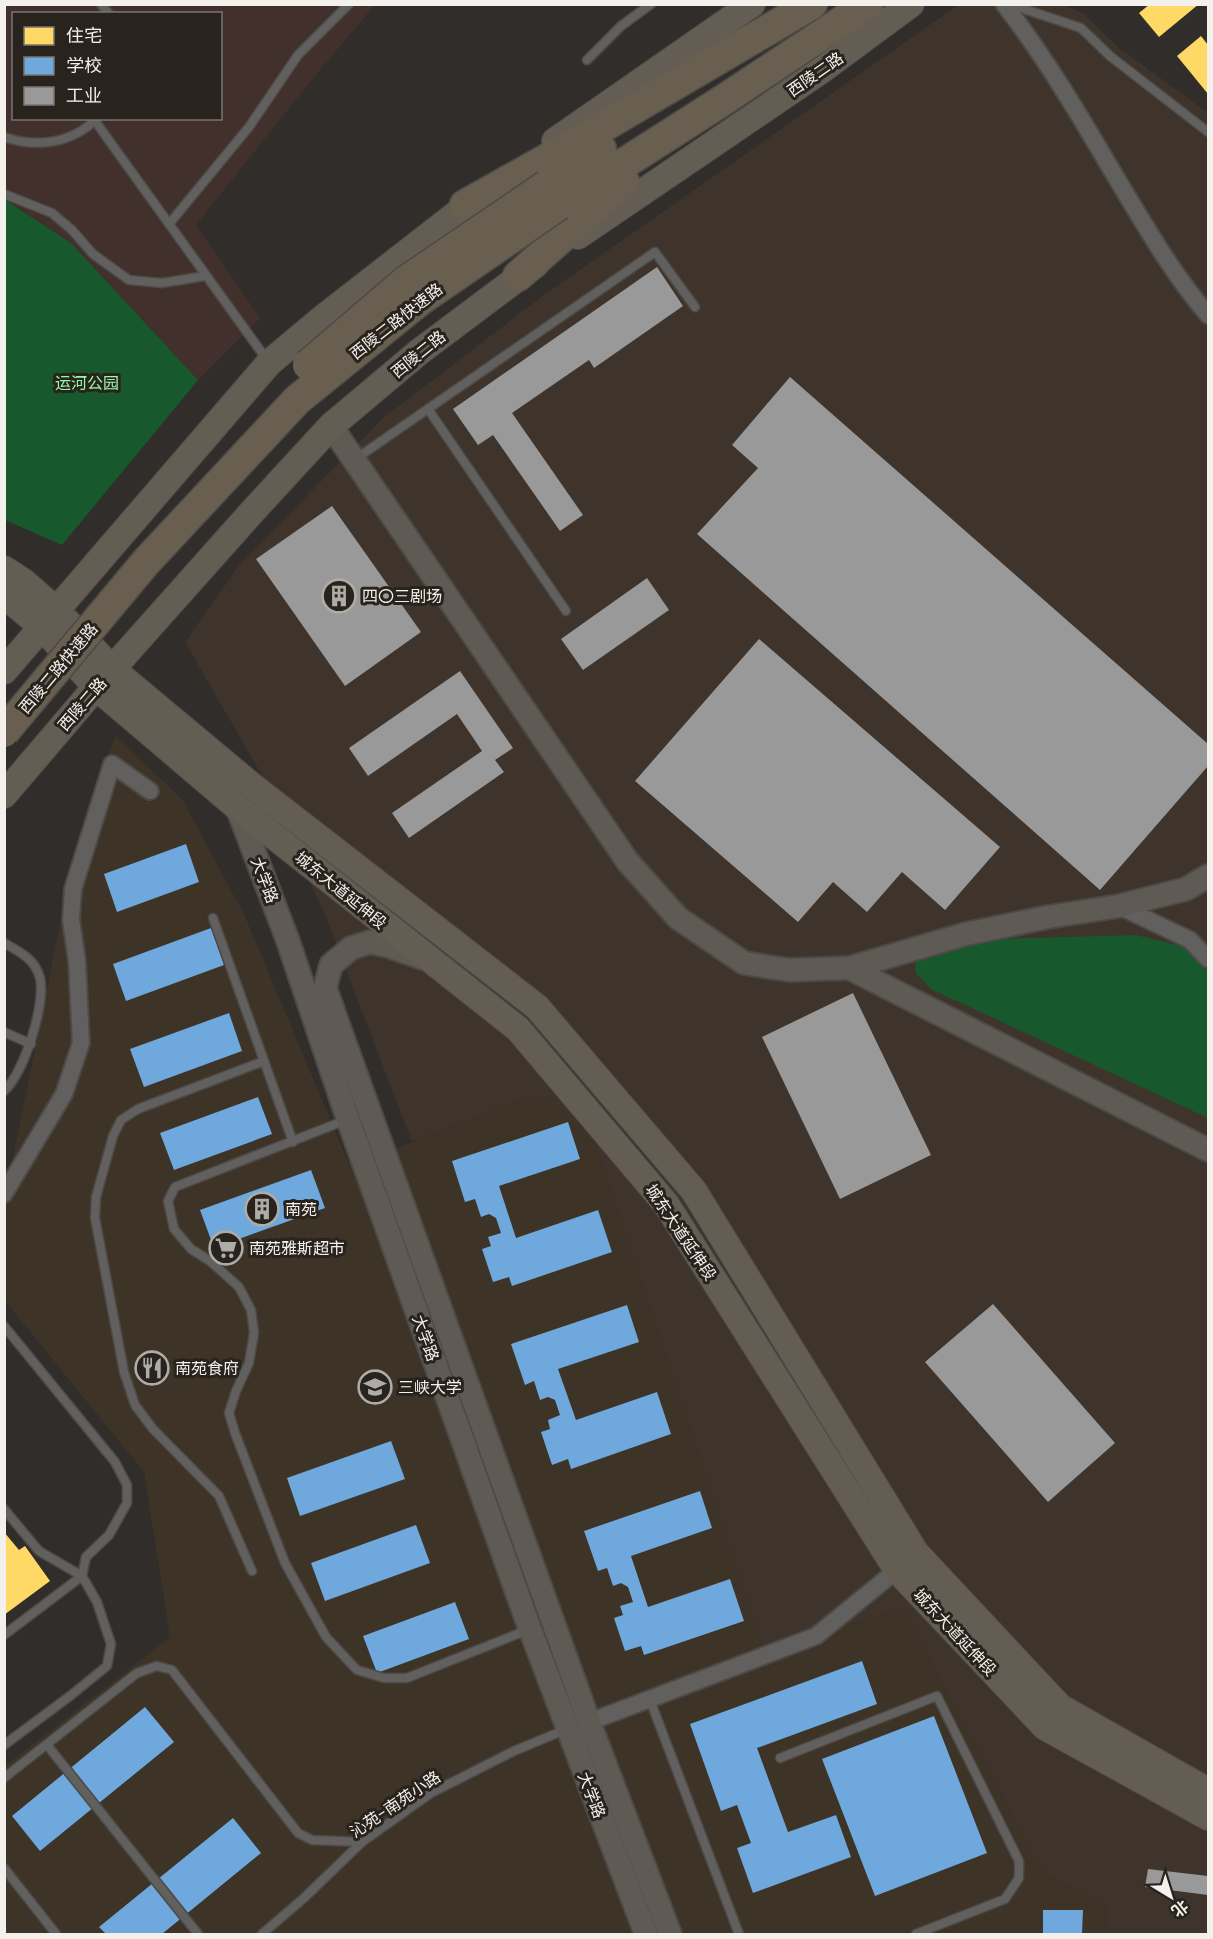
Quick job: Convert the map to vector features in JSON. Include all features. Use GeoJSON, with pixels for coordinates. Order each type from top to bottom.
{"type":"FeatureCollection","features":[{"type":"Feature","properties":{"kind":"highway"},"geometry":{"type":"LineString","coordinates":[[465,205],[814,4]]}},
{"type":"Feature","properties":{"kind":"highway","name":"西陵二路快速路"},"geometry":{"type":"LineString","coordinates":[[4,732],[146,562],[297,400],[553,195],[814,4]]}},
{"type":"Feature","properties":{"kind":"highway","name":"西陵二路快速路"},"geometry":{"type":"LineString","coordinates":[[4,700],[149,528],[278,391],[406,281],[553,195],[725,99],[868,4]]}},
{"type":"Feature","properties":{"kind":"highway"},"geometry":{"type":"LineString","coordinates":[[518,276],[609,194],[725,99]]}},
{"type":"Feature","properties":{"kind":"main road"},"geometry":{"type":"LineString","coordinates":[[4,671],[268,363],[465,205],[752,4]]}},
{"type":"Feature","properties":{"kind":"main road","name":"西陵二路"},"geometry":{"type":"LineString","coordinates":[[4,795],[243,521],[331,426],[418,352],[518,276],[688,163],[819,72],[911,4]]}},
{"type":"Feature","properties":{"kind":"main road"},"geometry":{"type":"LineString","coordinates":[[331,426],[628,862],[678,918],[744,963],[789,970],[849,968],[966,934],[1048,917],[1119,906],[1186,889],[1209,876]]}},
{"type":"Feature","properties":{"kind":"main road"},"geometry":{"type":"LineString","coordinates":[[4,569],[24,582],[50,619],[104,678]]}},
{"type":"Feature","properties":{"kind":"main road"},"geometry":{"type":"LineString","coordinates":[[4,599],[50,619]]}},
{"type":"Feature","properties":{"kind":"main road","name":"城东大道延伸段"},"geometry":{"type":"LineString","coordinates":[[104,678],[237,807],[518,1029],[666,1204],[897,1570],[1045,1727],[1209,1817]]}},
{"type":"Feature","properties":{"kind":"main road","name":"城东大道延伸段"},"geometry":{"type":"LineString","coordinates":[[104,678],[251,785],[537,1007],[694,1191],[916,1553],[1060,1707],[1209,1791]]}},
{"type":"Feature","properties":{"kind":"main road","name":"大学路"},"geometry":{"type":"LineString","coordinates":[[237,807],[288,941],[348,1119],[530,1629],[646,1935]]}},
{"type":"Feature","properties":{"kind":"main road","name":"大学路"},"geometry":{"type":"LineString","coordinates":[[430,960],[370,942],[351,948],[331,965],[325,988],[588,1722],[670,1935]]}},
{"type":"Feature","properties":{"kind":"main road"},"geometry":{"type":"LineString","coordinates":[[849,968],[1209,1150]]}},
{"type":"Feature","properties":{"kind":"street"},"geometry":{"type":"LineString","coordinates":[[1004,4],[1027,34],[1104,156],[1160,252],[1209,315]]}},
{"type":"Feature","properties":{"kind":"street"},"geometry":{"type":"LineString","coordinates":[[4,1194],[64,1094],[81,1043],[77,961],[71,920],[73,889],[112,764],[150,791]]}},
{"type":"Feature","properties":{"kind":"street"},"geometry":{"type":"LineString","coordinates":[[1119,906],[1190,940],[1209,959]]}},
{"type":"Feature","properties":{"kind":"street"},"geometry":{"type":"LineString","coordinates":[[588,1722],[816,1636],[916,1553]]}},
{"type":"Feature","properties":{"kind":"lane"},"geometry":{"type":"LineString","coordinates":[[587,60],[621,26],[651,4]]}},
{"type":"Feature","properties":{"kind":"lane"},"geometry":{"type":"LineString","coordinates":[[1009,4],[1081,28],[1110,56],[1209,132]]}},
{"type":"Feature","properties":{"kind":"lane"},"geometry":{"type":"LineString","coordinates":[[169,224],[249,127],[298,55],[344,7]]}},
{"type":"Feature","properties":{"kind":"lane"},"geometry":{"type":"LineString","coordinates":[[4,137],[20,142],[47,143],[73,136],[96,120],[268,363]]}},
{"type":"Feature","properties":{"kind":"lane"},"geometry":{"type":"LineString","coordinates":[[4,194],[52,213],[72,230],[93,254],[129,280],[162,283],[206,276]]}},
{"type":"Feature","properties":{"kind":"lane"},"geometry":{"type":"LineString","coordinates":[[354,460],[655,252],[695,307]]}},
{"type":"Feature","properties":{"kind":"lane"},"geometry":{"type":"LineString","coordinates":[[428,409],[566,611]]}},
{"type":"Feature","properties":{"kind":"lane"},"geometry":{"type":"LineString","coordinates":[[213,918],[293,1142]]}},
{"type":"Feature","properties":{"kind":"lane"},"geometry":{"type":"LineString","coordinates":[[4,943],[28,957],[40,978],[39,999],[31,1044],[20,1070],[11,1085],[4,1091]]}},
{"type":"Feature","properties":{"kind":"lane"},"geometry":{"type":"LineString","coordinates":[[4,1032],[31,1044]]}},
{"type":"Feature","properties":{"kind":"lane"},"geometry":{"type":"LineString","coordinates":[[252,1571],[219,1496],[153,1429],[135,1405],[124,1372],[95,1218],[96,1197],[113,1136],[121,1120],[138,1109],[264,1061]]}},
{"type":"Feature","properties":{"kind":"lane"},"geometry":{"type":"LineString","coordinates":[[348,1119],[175,1187],[168,1200],[174,1229],[191,1249],[210,1261],[239,1287],[251,1310],[254,1333],[249,1363],[229,1413],[235,1433],[285,1563],[326,1637],[357,1670],[384,1678],[407,1678],[530,1629]]}},
{"type":"Feature","properties":{"kind":"lane"},"geometry":{"type":"LineString","coordinates":[[4,1326],[115,1462],[127,1485],[127,1503],[109,1535],[86,1557],[82,1576],[4,1635]]}},
{"type":"Feature","properties":{"kind":"lane"},"geometry":{"type":"LineString","coordinates":[[4,1509],[39,1551],[82,1576],[97,1602],[111,1644],[107,1666],[4,1745]]}},
{"type":"Feature","properties":{"kind":"lane"},"geometry":{"type":"LineString","coordinates":[[4,1778],[137,1673],[157,1666],[172,1670],[298,1833],[312,1840],[362,1842]]}},
{"type":"Feature","properties":{"kind":"lane"},"geometry":{"type":"LineString","coordinates":[[780,1758],[937,1696],[1019,1861],[1019,1878],[1005,1899],[916,1935]]}},
{"type":"Feature","properties":{"kind":"lane"},"geometry":{"type":"LineString","coordinates":[[651,1700],[739,1935]]}},
{"type":"Feature","properties":{"kind":"lane","name":"沁苑-南苑小路"},"geometry":{"type":"LineString","coordinates":[[262,1935],[362,1842],[431,1793],[514,1751],[567,1729]]}},
{"type":"Feature","properties":{"kind":"lane"},"geometry":{"type":"LineString","coordinates":[[47,1745],[198,1935]]}},
{"type":"Feature","properties":{"kind":"lane"},"geometry":{"type":"LineString","coordinates":[[4,1868],[57,1935]]}},
{"type":"Feature","properties":{"kind":"shaded area"},"geometry":{"type":"Polygon","coordinates":[[[4,5],[375,5],[196,225],[260,318],[198,380],[71,243],[5,199],[4,5]]]}},
{"type":"Feature","properties":{"kind":"shaded area"},"geometry":{"type":"Polygon","coordinates":[[[958,5],[1063,5],[1083,13],[1118,47],[1208,113],[1208,1934],[1106,1934],[1105,1902],[1044,1875],[902,1608],[763,1651],[588,1123],[533,1096],[412,1142],[325,915],[260,772],[185,642],[240,564],[383,418],[544,295],[958,5]]]}},
{"type":"Feature","properties":{"kind":"shaded area","name":"三峡大学"},"geometry":{"type":"Polygon","coordinates":[[[115,735],[182,799],[244,914],[350,1166],[533,1096],[588,1122],[763,1651],[902,1608],[1044,1875],[1105,1902],[1106,1934],[5,1934],[5,1766],[170,1637],[144,1472],[5,1301],[5,1196],[71,871],[115,735]]]}},
{"type":"Feature","properties":{"kind":"green space","name":"运河公园"},"geometry":{"type":"Polygon","coordinates":[[[4,199],[71,243],[198,380],[62,545],[5,520],[4,199]]]}},
{"type":"Feature","properties":{"kind":"green space"},"geometry":{"type":"Polygon","coordinates":[[[1135,935],[1187,947],[1208,968],[1208,1118],[931,989],[916,973],[915,960],[969,940],[1135,935]]]}},
{"type":"Feature","properties":{"kind":"building: 住宅"},"geometry":{"type":"Polygon","coordinates":[[[1150,4],[1199,4],[1159,37],[1139,13],[1150,4]]]}},
{"type":"Feature","properties":{"kind":"building: 住宅"},"geometry":{"type":"Polygon","coordinates":[[[1201,36],[1208,45],[1208,94],[1177,56],[1201,36]]]}},
{"type":"Feature","properties":{"kind":"building: 住宅"},"geometry":{"type":"Polygon","coordinates":[[[4,1532],[19,1550],[25,1546],[50,1581],[4,1615],[4,1532]]]}},
{"type":"Feature","properties":{"kind":"building: 学校"},"geometry":{"type":"Polygon","coordinates":[[[186,844],[199,882],[117,912],[104,874],[186,844]]]}},
{"type":"Feature","properties":{"kind":"building: 学校"},"geometry":{"type":"Polygon","coordinates":[[[211,928],[224,965],[126,1001],[113,964],[211,928]]]}},
{"type":"Feature","properties":{"kind":"building: 学校"},"geometry":{"type":"Polygon","coordinates":[[[229,1013],[242,1051],[144,1087],[130,1049],[229,1013]]]}},
{"type":"Feature","properties":{"kind":"building: 学校"},"geometry":{"type":"Polygon","coordinates":[[[258,1097],[272,1134],[174,1170],[160,1133],[258,1097]]]}},
{"type":"Feature","properties":{"kind":"building: 学校"},"geometry":{"type":"Polygon","coordinates":[[[568,1122],[580,1159],[499,1186],[516,1238],[598,1210],[612,1252],[512,1286],[509,1277],[493,1282],[482,1249],[491,1246],[488,1237],[501,1233],[496,1218],[489,1214],[481,1217],[475,1199],[465,1202],[452,1161],[568,1122]]]}},
{"type":"Feature","properties":{"kind":"building: 学校","name":"南苑"},"geometry":{"type":"Polygon","coordinates":[[[311,1170],[325,1208],[214,1248],[200,1210],[311,1170]]]}},
{"type":"Feature","properties":{"kind":"building: 学校"},"geometry":{"type":"Polygon","coordinates":[[[627,1305],[639,1342],[558,1369],[576,1420],[657,1392],[671,1434],[571,1469],[568,1459],[552,1465],[541,1432],[550,1429],[548,1420],[560,1415],[555,1400],[548,1397],[540,1400],[534,1381],[525,1385],[511,1344],[627,1305]]]}},
{"type":"Feature","properties":{"kind":"building: 学校"},"geometry":{"type":"Polygon","coordinates":[[[391,1441],[405,1479],[300,1516],[287,1478],[391,1441]]]}},
{"type":"Feature","properties":{"kind":"building: 学校"},"geometry":{"type":"Polygon","coordinates":[[[700,1491],[712,1528],[631,1556],[648,1607],[730,1579],[744,1621],[644,1655],[641,1646],[625,1651],[614,1618],[623,1615],[620,1606],[633,1602],[628,1587],[621,1583],[613,1586],[607,1568],[598,1571],[584,1531],[700,1491]]]}},
{"type":"Feature","properties":{"kind":"building: 学校"},"geometry":{"type":"Polygon","coordinates":[[[416,1525],[430,1563],[325,1601],[311,1563],[416,1525]]]}},
{"type":"Feature","properties":{"kind":"building: 学校"},"geometry":{"type":"Polygon","coordinates":[[[455,1602],[469,1639],[377,1673],[363,1636],[455,1602]]]}},
{"type":"Feature","properties":{"kind":"building: 学校"},"geometry":{"type":"Polygon","coordinates":[[[862,1661],[877,1704],[757,1748],[788,1832],[836,1815],[851,1857],[753,1893],[737,1848],[751,1843],[737,1805],[721,1811],[690,1724],[862,1661]]]}},
{"type":"Feature","properties":{"kind":"building: 学校"},"geometry":{"type":"Polygon","coordinates":[[[145,1707],[174,1742],[40,1851],[12,1816],[145,1707]]]}},
{"type":"Feature","properties":{"kind":"building: 学校"},"geometry":{"type":"Polygon","coordinates":[[[934,1716],[987,1853],[875,1896],[822,1759],[934,1716]]]}},
{"type":"Feature","properties":{"kind":"building: 学校"},"geometry":{"type":"Polygon","coordinates":[[[233,1818],[261,1853],[162,1934],[106,1934],[99,1927],[233,1818]]]}},
{"type":"Feature","properties":{"kind":"building: 学校"},"geometry":{"type":"Polygon","coordinates":[[[1043,1910],[1083,1910],[1082,1934],[1043,1934],[1043,1910]]]}},
{"type":"Feature","properties":{"kind":"building: 工业"},"geometry":{"type":"Polygon","coordinates":[[[657,267],[683,306],[594,368],[589,360],[512,413],[583,515],[560,531],[493,435],[478,445],[453,409],[657,267]]]}},
{"type":"Feature","properties":{"kind":"building: 工业"},"geometry":{"type":"Polygon","coordinates":[[[790,377],[1208,744],[1208,766],[1100,890],[697,534],[758,468],[732,445],[790,377]]]}},
{"type":"Feature","properties":{"kind":"building: 工业","name":"四〇三剧场"},"geometry":{"type":"Polygon","coordinates":[[[332,506],[421,632],[345,686],[256,559],[332,506]]]}},
{"type":"Feature","properties":{"kind":"building: 工业"},"geometry":{"type":"Polygon","coordinates":[[[647,578],[669,610],[583,670],[561,639],[647,578]]]}},
{"type":"Feature","properties":{"kind":"building: 工业"},"geometry":{"type":"Polygon","coordinates":[[[759,639],[1000,847],[945,910],[902,872],[867,912],[833,882],[798,922],[635,781],[759,639]]]}},
{"type":"Feature","properties":{"kind":"building: 工业"},"geometry":{"type":"Polygon","coordinates":[[[460,671],[513,748],[495,760],[504,772],[409,838],[392,813],[482,751],[457,714],[368,776],[349,748],[460,671]]]}},
{"type":"Feature","properties":{"kind":"building: 工业"},"geometry":{"type":"Polygon","coordinates":[[[853,993],[931,1155],[840,1199],[762,1037],[853,993]]]}},
{"type":"Feature","properties":{"kind":"building: 工业"},"geometry":{"type":"Polygon","coordinates":[[[993,1304],[1115,1443],[1048,1502],[925,1362],[993,1304]]]}},
{"type":"Feature","properties":{"kind":"building: 工业"},"geometry":{"type":"Polygon","coordinates":[[[1148,1869],[1208,1876],[1208,1895],[1145,1887],[1148,1869]]]}},
{"type":"Feature","properties":{"kind":"place","name":"四〇三剧场"},"geometry":{"type":"Point","coordinates":[339,596]}},
{"type":"Feature","properties":{"kind":"place","name":"南苑"},"geometry":{"type":"Point","coordinates":[262,1209]}},
{"type":"Feature","properties":{"kind":"place","name":"南苑雅斯超市"},"geometry":{"type":"Point","coordinates":[226,1248]}},
{"type":"Feature","properties":{"kind":"place","name":"南苑食府"},"geometry":{"type":"Point","coordinates":[152,1368]}},
{"type":"Feature","properties":{"kind":"place","name":"三峡大学"},"geometry":{"type":"Point","coordinates":[375,1387]}}]}
